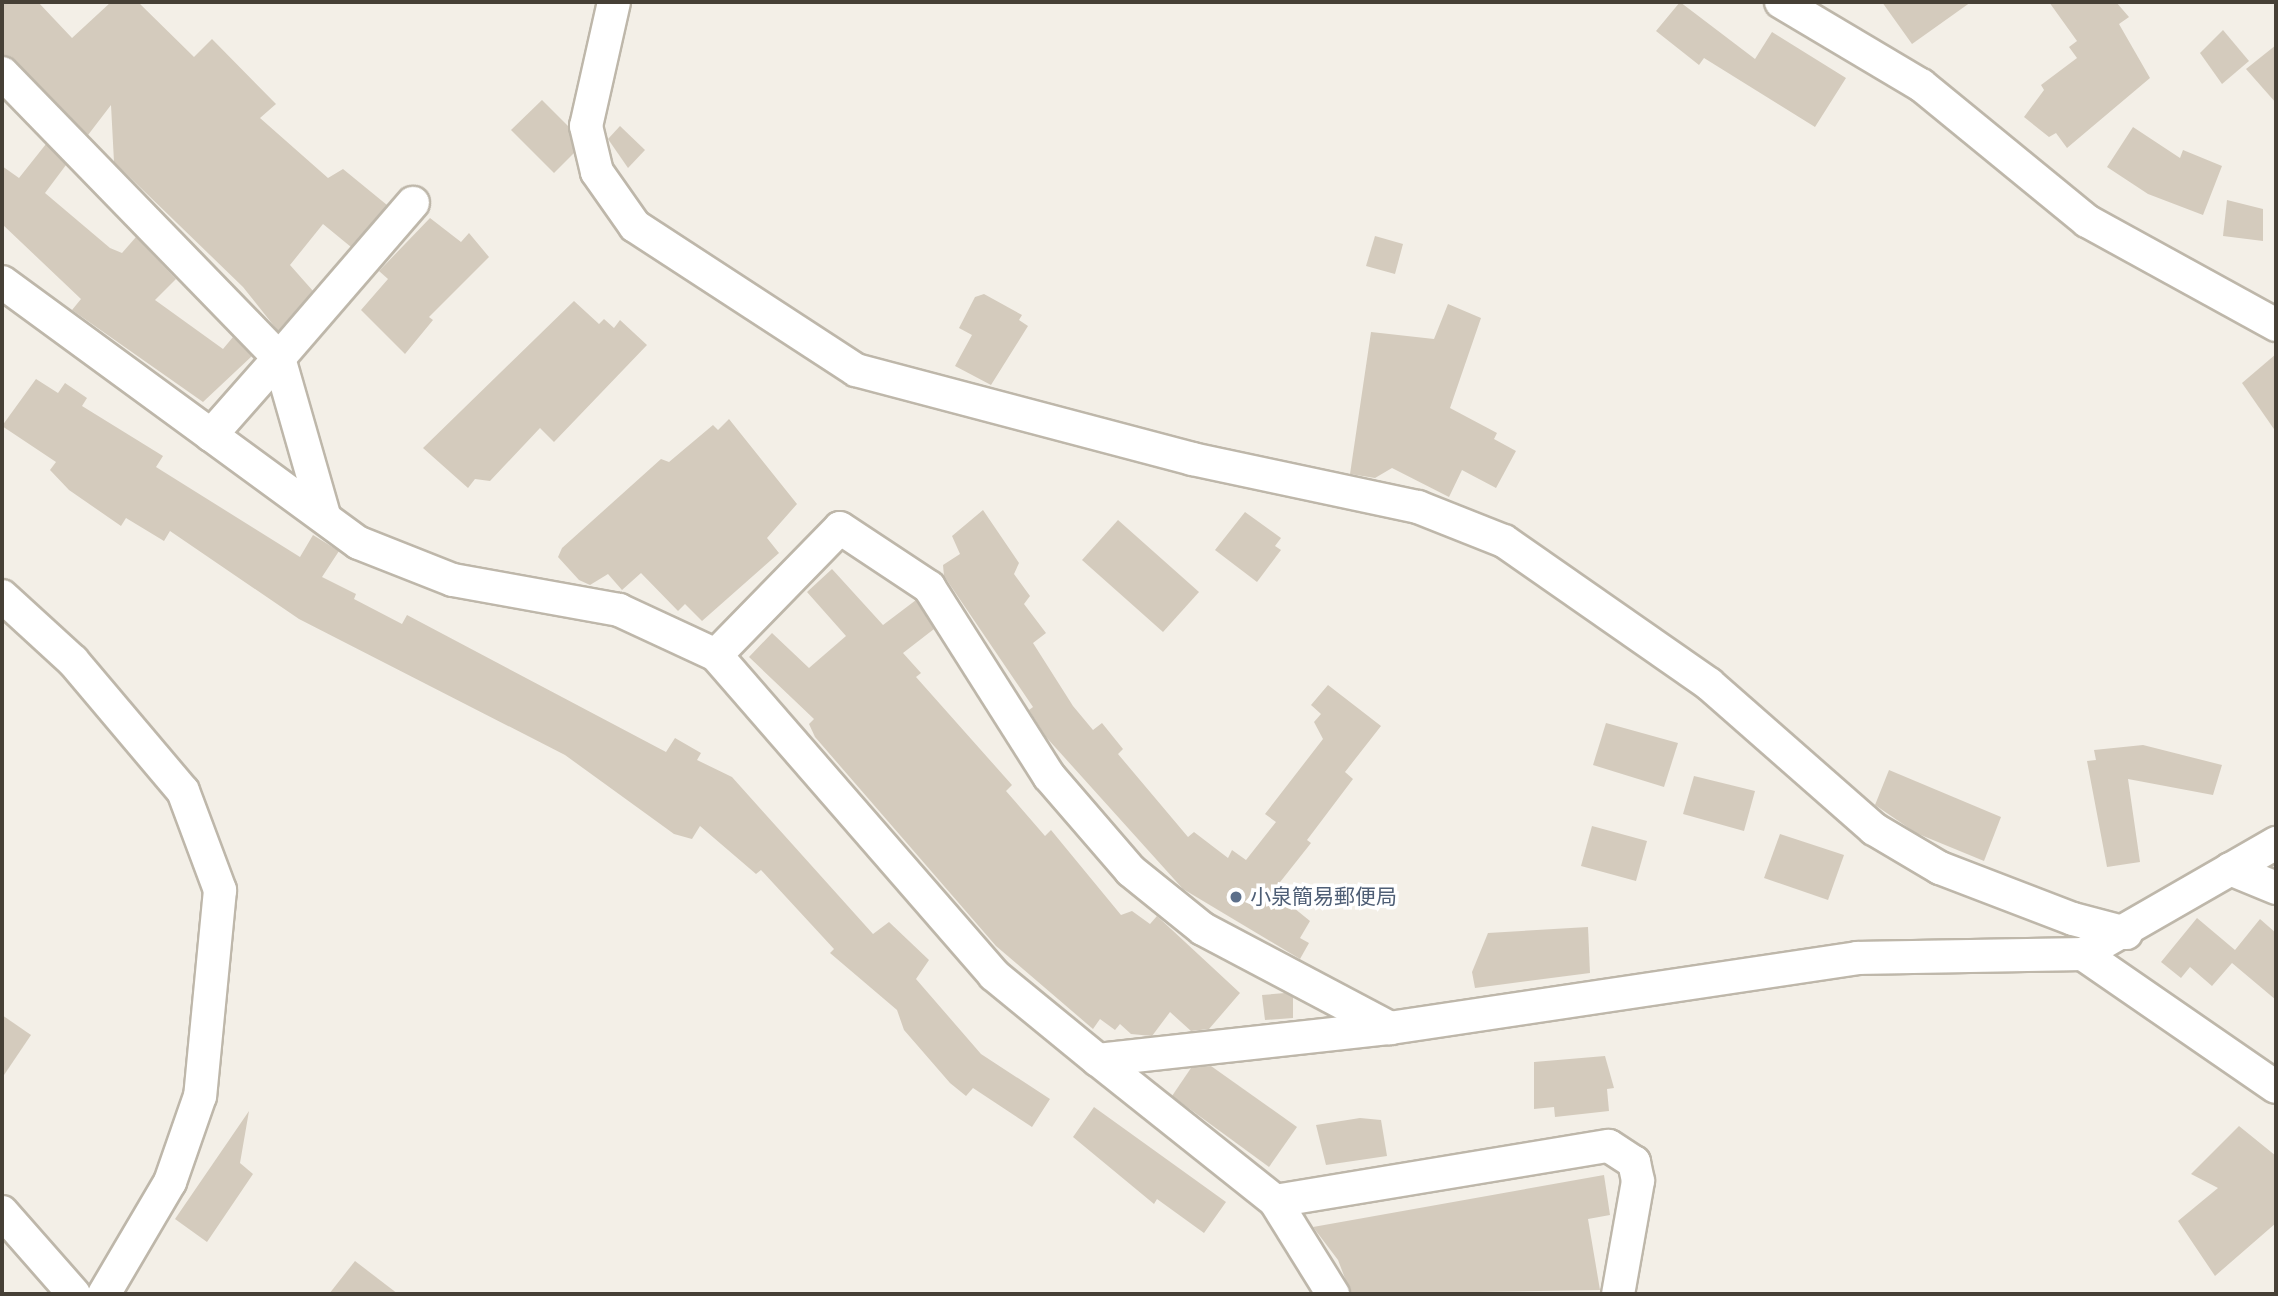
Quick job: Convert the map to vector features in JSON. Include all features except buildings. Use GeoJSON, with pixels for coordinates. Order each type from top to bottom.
{"type":"FeatureCollection","features":[{"type":"Feature","properties":{"kind":"street"},"geometry":{"type":"LineString","coordinates":[[614,2],[586,126],[597,172],[635,226],[856,370],[1192,459],[1419,507],[1504,541],[1709,684],[1874,829],[1940,868],[2073,919],[2126,933]]}},
{"type":"Feature","properties":{"kind":"street"},"geometry":{"type":"LineString","coordinates":[[1781,2],[1921,85],[2087,221],[2276,325]]}},
{"type":"Feature","properties":{"kind":"street"},"geometry":{"type":"LineString","coordinates":[[2,73],[279,358],[324,516]]}},
{"type":"Feature","properties":{"kind":"street"},"geometry":{"type":"LineString","coordinates":[[211,435],[414,203]]}},
{"type":"Feature","properties":{"kind":"street"},"geometry":{"type":"LineString","coordinates":[[2,282],[359,543],[453,580],[619,610],[716,655],[994,975],[1275,1201],[1333,1294]]}},
{"type":"Feature","properties":{"kind":"street"},"geometry":{"type":"LineString","coordinates":[[716,655],[840,527],[929,587],[1049,776],[1131,871],[1203,929],[1390,1028]]}},
{"type":"Feature","properties":{"kind":"street"},"geometry":{"type":"LineString","coordinates":[[2,596],[73,661],[183,791],[220,890],[200,1096],[170,1182],[104,1294]]}},
{"type":"Feature","properties":{"kind":"street"},"geometry":{"type":"LineString","coordinates":[[1098,1060],[1390,1028],[1857,958],[2083,954],[2126,933],[2276,843]]}},
{"type":"Feature","properties":{"kind":"street"},"geometry":{"type":"LineString","coordinates":[[2230,869],[2276,888]]}},
{"type":"Feature","properties":{"kind":"street"},"geometry":{"type":"LineString","coordinates":[[2083,954],[2276,1087]]}},
{"type":"Feature","properties":{"kind":"street"},"geometry":{"type":"LineString","coordinates":[[1275,1201],[1609,1146],[1634,1162],[1638,1181],[1618,1294]]}},
{"type":"Feature","properties":{"kind":"street"},"geometry":{"type":"LineString","coordinates":[[2,1212],[74,1294]]}},
{"type":"Feature","properties":{"kind":"place","name":"小泉簡易郵便局"},"geometry":{"type":"Point","coordinates":[1236,897]}}]}
